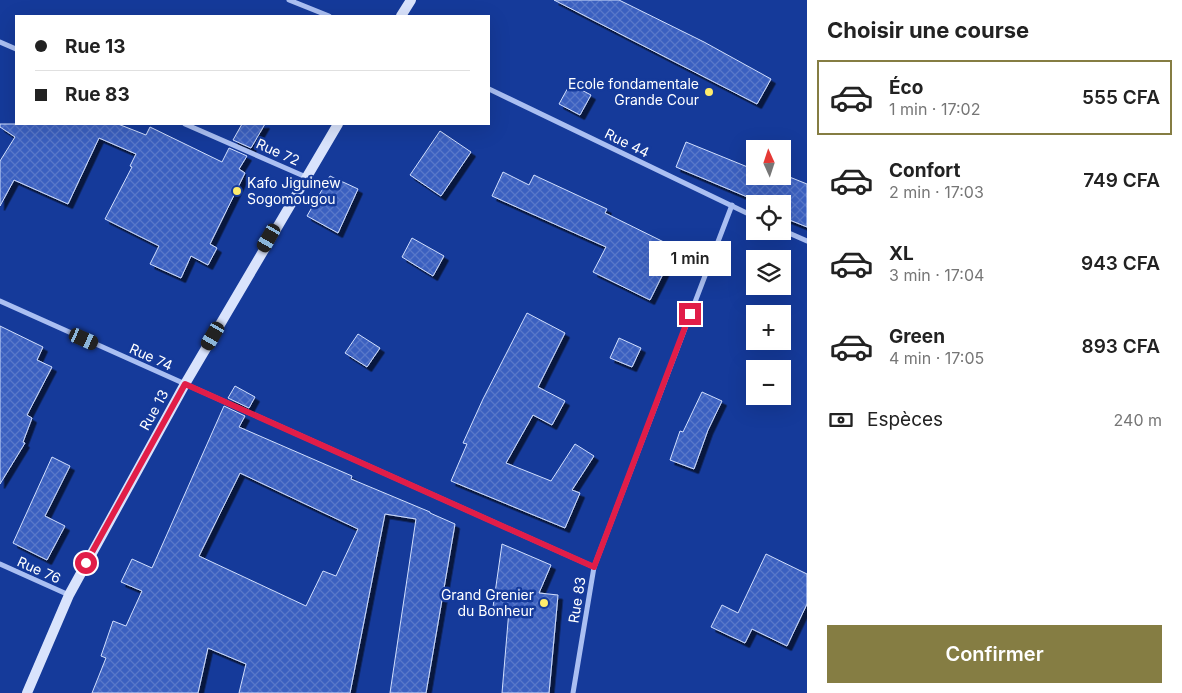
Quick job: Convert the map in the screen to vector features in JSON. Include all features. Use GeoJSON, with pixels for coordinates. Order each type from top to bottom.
{"type":"FeatureCollection","features":[{"type":"Feature","properties":{"kind":"street"},"geometry":{"type":"LineString","coordinates":[[289,0],[326,15]]}},
{"type":"Feature","properties":{"kind":"street"},"geometry":{"type":"LineString","coordinates":[[402,15],[411,0]]}},
{"type":"Feature","properties":{"kind":"street"},"geometry":{"type":"LineString","coordinates":[[0,42],[15,50]]}},
{"type":"Feature","properties":{"kind":"street","name":"Rue 44"},"geometry":{"type":"LineString","coordinates":[[490,89],[746,212]]}},
{"type":"Feature","properties":{"kind":"street","name":"Rue 72"},"geometry":{"type":"LineString","coordinates":[[187,125],[307,177]]}},
{"type":"Feature","properties":{"kind":"street","name":"Rue 13"},"geometry":{"type":"LineString","coordinates":[[27,693],[68,595],[185,384],[337,125]]}},
{"type":"Feature","properties":{"kind":"street","name":"Rue 83"},"geometry":{"type":"LineString","coordinates":[[573,693],[594,567],[732,205]]}},
{"type":"Feature","properties":{"kind":"street"},"geometry":{"type":"LineString","coordinates":[[791,234],[807,242]]}},
{"type":"Feature","properties":{"kind":"street","name":"Rue 74"},"geometry":{"type":"LineString","coordinates":[[0,301],[594,567]]}},
{"type":"Feature","properties":{"kind":"street","name":"Rue 76"},"geometry":{"type":"LineString","coordinates":[[0,564],[68,595]]}},
{"type":"Feature","properties":{"kind":"building"},"geometry":{"type":"Polygon","coordinates":[[[554,0],[619,0],[704,42],[771,79],[757,104],[554,0]]]}},
{"type":"Feature","properties":{"kind":"building"},"geometry":{"type":"Polygon","coordinates":[[[570,84],[591,95],[580,115],[559,104],[570,84]]]}},
{"type":"Feature","properties":{"kind":"building"},"geometry":{"type":"Polygon","coordinates":[[[0,124],[121,125],[146,135],[150,127],[222,162],[229,148],[247,156],[239,169],[245,173],[210,244],[217,248],[208,265],[191,256],[181,278],[150,264],[159,246],[105,219],[132,167],[130,166],[136,154],[99,138],[68,204],[14,180],[0,206],[0,161],[15,137],[0,127],[0,124]]]}},
{"type":"Feature","properties":{"kind":"building"},"geometry":{"type":"Polygon","coordinates":[[[241,125],[264,125],[251,148],[233,140],[241,125]]]}},
{"type":"Feature","properties":{"kind":"building"},"geometry":{"type":"Polygon","coordinates":[[[440,131],[471,152],[441,196],[410,175],[440,131]]]}},
{"type":"Feature","properties":{"kind":"building"},"geometry":{"type":"Polygon","coordinates":[[[686,142],[746,166],[746,185],[791,185],[791,178],[807,184],[807,227],[791,221],[791,195],[746,196],[676,167],[686,142]]]}},
{"type":"Feature","properties":{"kind":"building"},"geometry":{"type":"Polygon","coordinates":[[[503,172],[529,185],[534,175],[607,209],[605,213],[676,248],[650,300],[593,272],[606,247],[492,196],[503,172]]]}},
{"type":"Feature","properties":{"kind":"building"},"geometry":{"type":"Polygon","coordinates":[[[330,176],[358,189],[338,233],[307,216],[330,176]]]}},
{"type":"Feature","properties":{"kind":"building"},"geometry":{"type":"Polygon","coordinates":[[[412,238],[444,256],[433,276],[402,257],[412,238]]]}},
{"type":"Feature","properties":{"kind":"building"},"geometry":{"type":"Polygon","coordinates":[[[527,313],[565,333],[538,387],[565,401],[552,425],[533,415],[506,463],[551,481],[575,444],[594,456],[572,490],[580,493],[565,528],[451,481],[467,444],[463,443],[527,313]]]}},
{"type":"Feature","properties":{"kind":"building"},"geometry":{"type":"Polygon","coordinates":[[[0,326],[43,347],[37,360],[52,367],[27,415],[32,418],[23,442],[25,443],[0,484],[0,326]]]}},
{"type":"Feature","properties":{"kind":"building"},"geometry":{"type":"Polygon","coordinates":[[[358,334],[380,348],[367,367],[345,353],[358,334]]]}},
{"type":"Feature","properties":{"kind":"building"},"geometry":{"type":"Polygon","coordinates":[[[619,338],[641,348],[632,367],[610,358],[619,338]]]}},
{"type":"Feature","properties":{"kind":"building"},"geometry":{"type":"Polygon","coordinates":[[[235,386],[255,397],[249,408],[228,398],[235,386]]]}},
{"type":"Feature","properties":{"kind":"building"},"geometry":{"type":"Polygon","coordinates":[[[702,392],[722,401],[708,430],[694,469],[670,460],[680,431],[683,432],[702,392]]]}},
{"type":"Feature","properties":{"kind":"building"},"geometry":{"type":"Polygon","coordinates":[[[224,406],[245,416],[239,427],[352,476],[351,479],[455,524],[426,693],[390,693],[416,519],[385,514],[350,693],[239,693],[246,664],[208,648],[198,693],[92,693],[106,658],[101,656],[113,621],[126,626],[142,591],[121,582],[132,559],[152,568],[224,406]],[[240,473],[199,556],[306,606],[323,571],[336,576],[358,529],[240,473]]]}},
{"type":"Feature","properties":{"kind":"building"},"geometry":{"type":"Polygon","coordinates":[[[52,457],[70,466],[45,516],[65,526],[47,560],[13,543],[52,457]]]}},
{"type":"Feature","properties":{"kind":"building"},"geometry":{"type":"Polygon","coordinates":[[[502,544],[551,565],[539,593],[558,595],[549,693],[502,693],[509,610],[493,607],[502,544]]]}},
{"type":"Feature","properties":{"kind":"building"},"geometry":{"type":"Polygon","coordinates":[[[766,554],[807,574],[807,604],[787,646],[752,629],[745,643],[711,627],[722,605],[738,613],[766,554]]]}},
{"type":"Feature","properties":{"kind":"place","name":"Ecole fondamentale Grande Cour"},"geometry":{"type":"Point","coordinates":[709,92]}},
{"type":"Feature","properties":{"kind":"place","name":"Kafo Jiguinew Sogomougou"},"geometry":{"type":"Point","coordinates":[237,191]}},
{"type":"Feature","properties":{"kind":"place","name":"Grand Grenier du Bonheur"},"geometry":{"type":"Point","coordinates":[544,603]}},
{"type":"Feature","properties":{"kind":"route"},"geometry":{"type":"LineString","coordinates":[[86,563],[185,384],[594,567],[690,314]]}}]}
